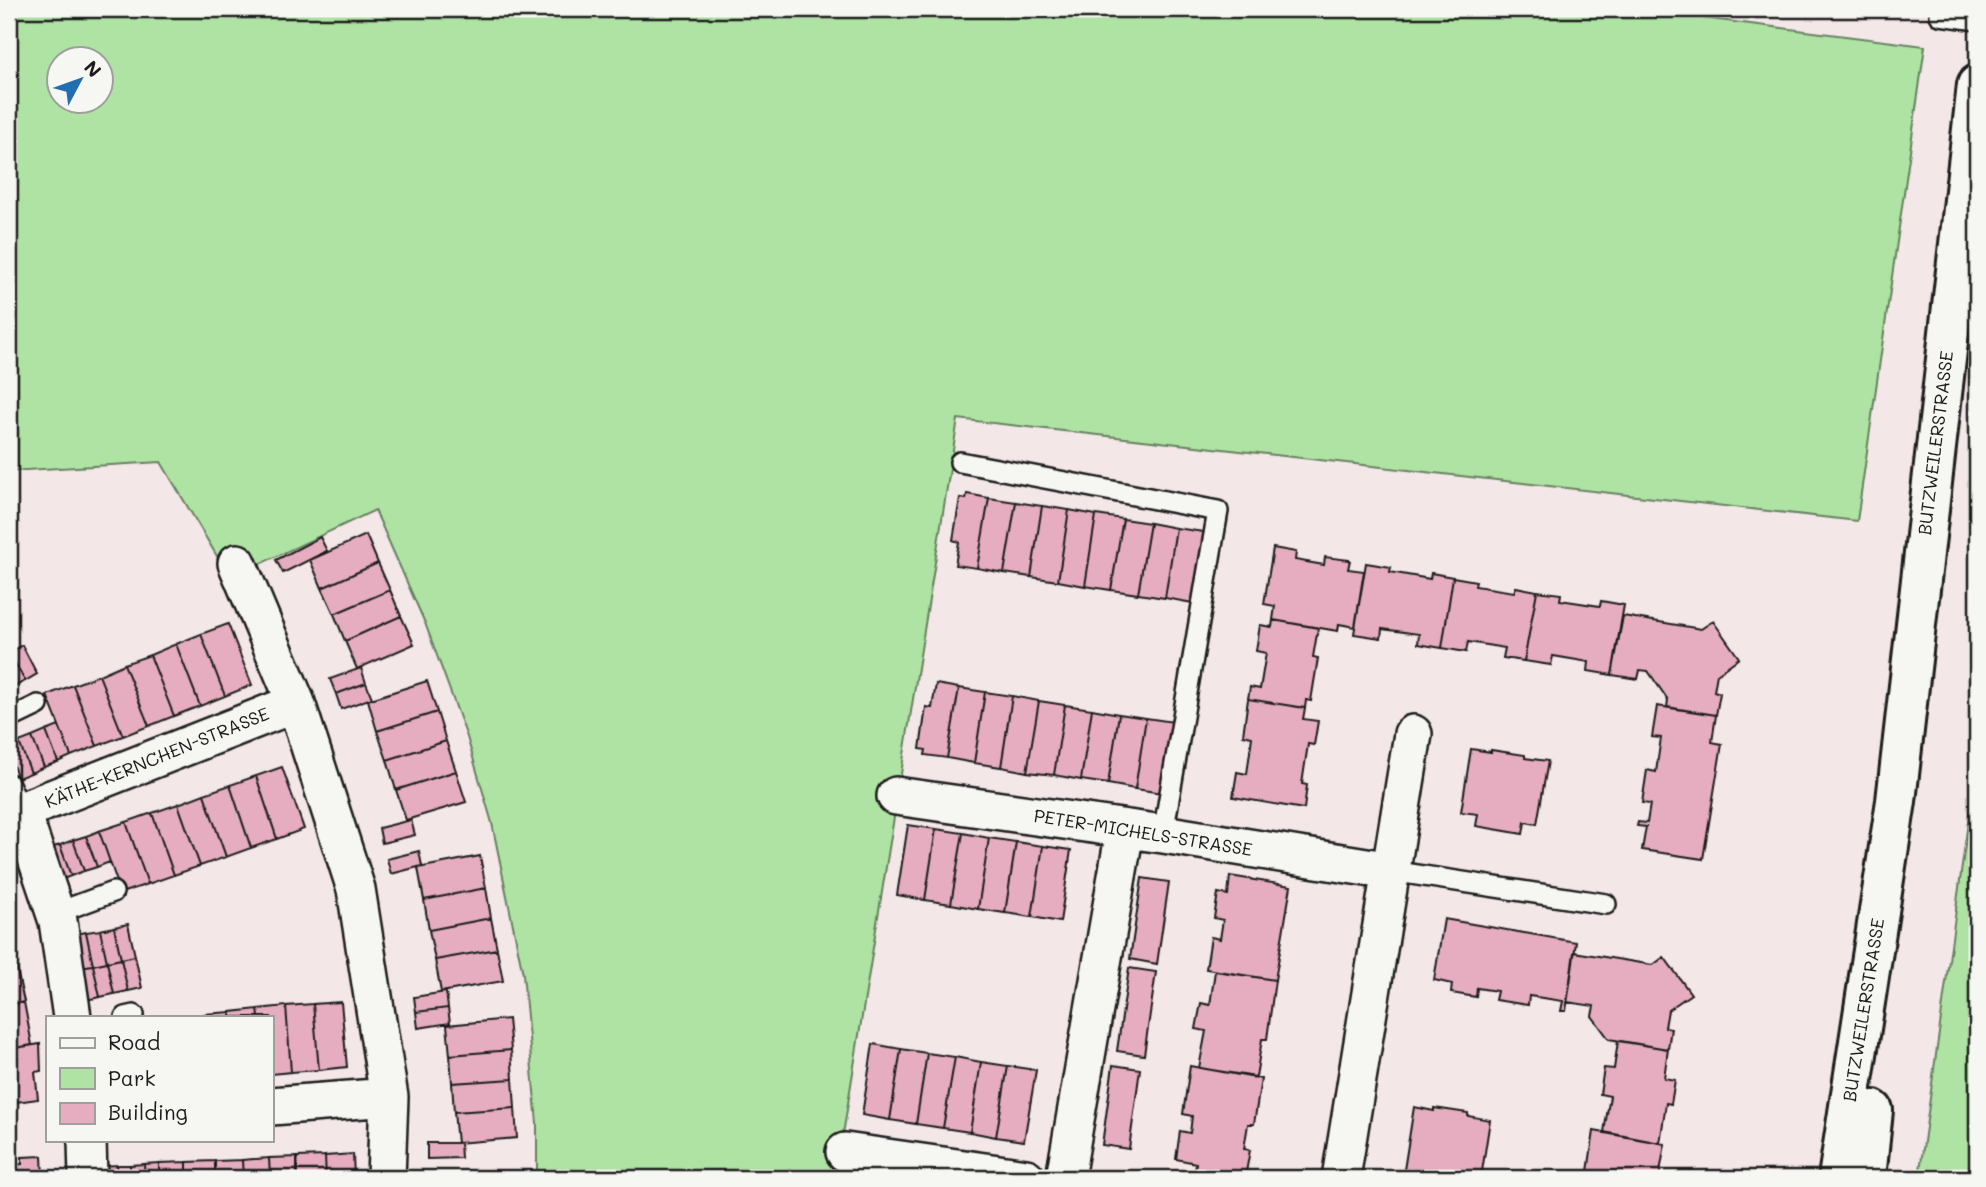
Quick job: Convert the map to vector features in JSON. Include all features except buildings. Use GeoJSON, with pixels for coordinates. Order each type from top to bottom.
{"type":"FeatureCollection","features":[{"type":"Feature","properties":{"kind":"main road","name":"BUTZWEILERSTRASSE"},"geometry":{"type":"LineString","coordinates":[[1838,1178],[1896,801],[1977,85]]}},
{"type":"Feature","properties":{"kind":"main road","name":"BUTZWEILERSTRASSE"},"geometry":{"type":"LineString","coordinates":[[1866,1178],[1882,1031],[1896,801]]}},
{"type":"Feature","properties":{"kind":"street"},"geometry":{"type":"LineString","coordinates":[[237,563],[296,703],[356,889],[389,1097],[386,1178]]}},
{"type":"Feature","properties":{"kind":"street","name":"KÄTHE-KERNCHEN-STRASSE"},"geometry":{"type":"LineString","coordinates":[[72,1016],[56,913],[15,798],[296,703]]}},
{"type":"Feature","properties":{"kind":"street"},"geometry":{"type":"LineString","coordinates":[[1340,1178],[1413,734]]}},
{"type":"Feature","properties":{"kind":"street","name":"PETER-MICHELS-STRASSE"},"geometry":{"type":"LineString","coordinates":[[896,796],[1163,834],[1391,872]]}},
{"type":"Feature","properties":{"kind":"street"},"geometry":{"type":"LineString","coordinates":[[1065,1178],[1125,830]]}},
{"type":"Feature","properties":{"kind":"street"},"geometry":{"type":"LineString","coordinates":[[273,1106],[389,1097]]}},
{"type":"Feature","properties":{"kind":"street"},"geometry":{"type":"LineString","coordinates":[[87,1142],[88,1178]]}},
{"type":"Feature","properties":{"kind":"street"},"geometry":{"type":"LineString","coordinates":[[845,1152],[1026,1178]]}},
{"type":"Feature","properties":{"kind":"lane"},"geometry":{"type":"LineString","coordinates":[[1940,15],[1977,20]]}},
{"type":"Feature","properties":{"kind":"lane"},"geometry":{"type":"LineString","coordinates":[[960,462],[1218,511],[1163,834]]}},
{"type":"Feature","properties":{"kind":"lane"},"geometry":{"type":"LineString","coordinates":[[9,719],[38,705]]}},
{"type":"Feature","properties":{"kind":"lane"},"geometry":{"type":"LineString","coordinates":[[1391,872],[1606,904]]}},
{"type":"Feature","properties":{"kind":"lane"},"geometry":{"type":"LineString","coordinates":[[56,913],[113,892]]}},
{"type":"Feature","properties":{"kind":"green space"},"geometry":{"type":"Polygon","coordinates":[[[9,9],[1631,9],[1925,46],[1857,521],[958,419],[836,1178],[537,1178],[537,1123],[523,974],[492,823],[467,737],[425,623],[375,510],[230,578],[161,462],[9,471],[9,9]]]}},
{"type":"Feature","properties":{"kind":"green space"},"geometry":{"type":"Polygon","coordinates":[[[1977,757],[1977,1178],[1919,1178],[1977,757]]]}}]}
